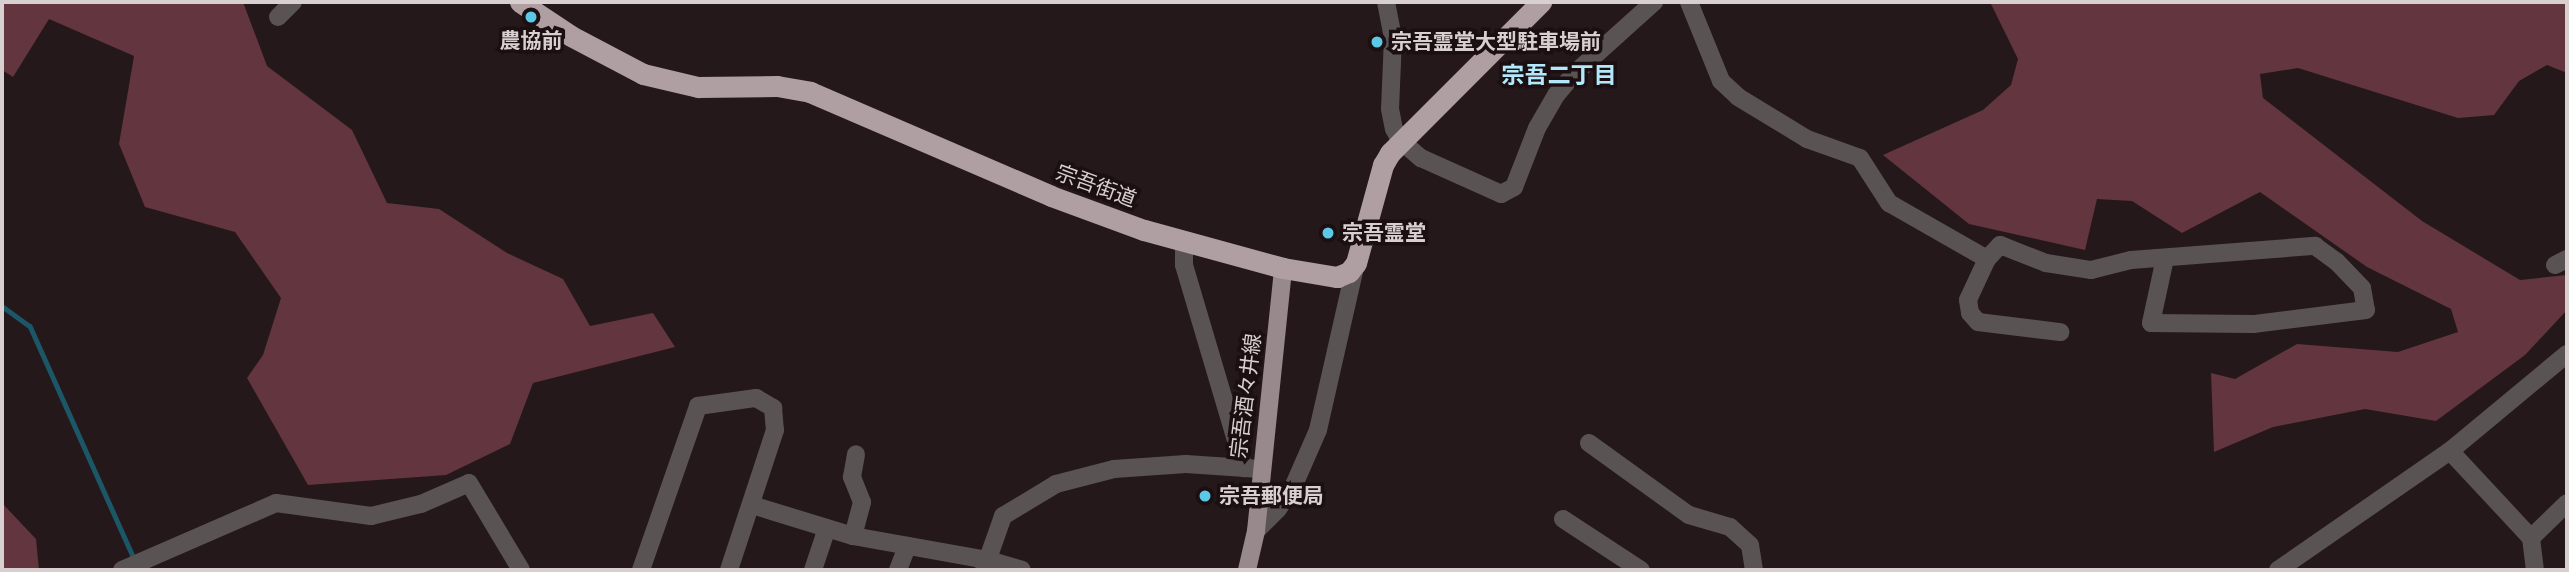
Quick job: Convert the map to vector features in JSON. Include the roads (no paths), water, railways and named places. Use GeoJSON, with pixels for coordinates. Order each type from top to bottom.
{"type":"FeatureCollection","features":[{"type":"Feature","properties":{"kind":"highway","name":"宗吾街道"},"geometry":{"type":"LineString","coordinates":[[520,2],[571,36],[643,74],[698,87],[777,86],[810,92],[1051,196],[1184,241],[1283,268],[1337,277],[1349,272],[1356,263]]}},
{"type":"Feature","properties":{"kind":"highway"},"geometry":{"type":"LineString","coordinates":[[1356,263],[1383,165],[1401,140],[1541,2]]}},
{"type":"Feature","properties":{"kind":"main road","name":"宗吾酒々井線"},"geometry":{"type":"LineString","coordinates":[[1247,570],[1256,531],[1252,468],[1283,268]]}},
{"type":"Feature","properties":{"kind":"street"},"geometry":{"type":"LineString","coordinates":[[278,17],[293,2]]}},
{"type":"Feature","properties":{"kind":"street"},"geometry":{"type":"LineString","coordinates":[[1386,2],[1393,38],[1390,109],[1394,129],[1401,140],[1421,158],[1501,194],[1514,187],[1538,128],[1558,94],[1574,74],[1654,2]]}},
{"type":"Feature","properties":{"kind":"street"},"geometry":{"type":"LineString","coordinates":[[1689,2],[1721,81],[1738,97],[1807,139],[1860,158],[1868,166],[1881,194],[1889,203],[1987,259]]}},
{"type":"Feature","properties":{"kind":"street"},"geometry":{"type":"LineString","coordinates":[[986,565],[1003,516],[1056,484],[1114,469],[1186,464],[1252,468],[1184,265],[1184,241]]}},
{"type":"Feature","properties":{"kind":"street"},"geometry":{"type":"LineString","coordinates":[[2060,332],[1978,322],[1970,313],[1969,300],[1987,259],[2000,245],[2046,263],[2091,270],[2131,260],[2315,246],[2337,262],[2362,288],[2366,310],[2253,324],[2151,323],[2165,258]]}},
{"type":"Feature","properties":{"kind":"street"},"geometry":{"type":"LineString","coordinates":[[1256,531],[1278,509],[1294,485],[1318,430],[1356,263]]}},
{"type":"Feature","properties":{"kind":"street"},"geometry":{"type":"LineString","coordinates":[[2278,570],[2450,451],[2567,354]]}},
{"type":"Feature","properties":{"kind":"street"},"geometry":{"type":"LineString","coordinates":[[641,570],[698,406],[756,398],[773,408],[775,430],[729,570]]}},
{"type":"Feature","properties":{"kind":"street"},"geometry":{"type":"LineString","coordinates":[[1589,443],[1689,515],[1730,527],[1750,545],[1754,570]]}},
{"type":"Feature","properties":{"kind":"street"},"geometry":{"type":"LineString","coordinates":[[2450,451],[2531,538],[2535,570]]}},
{"type":"Feature","properties":{"kind":"street"},"geometry":{"type":"LineString","coordinates":[[853,536],[862,502],[852,477],[856,454]]}},
{"type":"Feature","properties":{"kind":"street"},"geometry":{"type":"LineString","coordinates":[[122,570],[276,503],[371,516],[421,504],[469,483],[522,570]]}},
{"type":"Feature","properties":{"kind":"street"},"geometry":{"type":"LineString","coordinates":[[2531,538],[2567,503]]}},
{"type":"Feature","properties":{"kind":"street"},"geometry":{"type":"LineString","coordinates":[[752,505],[853,536],[906,545],[986,565],[1022,570]]}},
{"type":"Feature","properties":{"kind":"street"},"geometry":{"type":"LineString","coordinates":[[1563,519],[1641,570]]}},
{"type":"Feature","properties":{"kind":"street"},"geometry":{"type":"LineString","coordinates":[[813,570],[827,528]]}},
{"type":"Feature","properties":{"kind":"street"},"geometry":{"type":"LineString","coordinates":[[898,570],[906,545]]}},
{"type":"Feature","properties":{"kind":"waterway"},"geometry":{"type":"LineString","coordinates":[[2,306],[30,326],[132,554]]}},
{"type":"Feature","properties":{"kind":"place","name":"農協前"},"geometry":{"type":"Point","coordinates":[531,17]}},
{"type":"Feature","properties":{"kind":"place","name":"宗吾霊堂大型駐車場前"},"geometry":{"type":"Point","coordinates":[1377,42]}},
{"type":"Feature","properties":{"kind":"place","name":"宗吾霊堂"},"geometry":{"type":"Point","coordinates":[1328,233]}},
{"type":"Feature","properties":{"kind":"place","name":"宗吾郵便局"},"geometry":{"type":"Point","coordinates":[1205,496]}},
{"type":"Feature","properties":{"kind":"district","name":"宗吾二丁目"},"geometry":{"type":"Point","coordinates":[1559,75]}}]}
